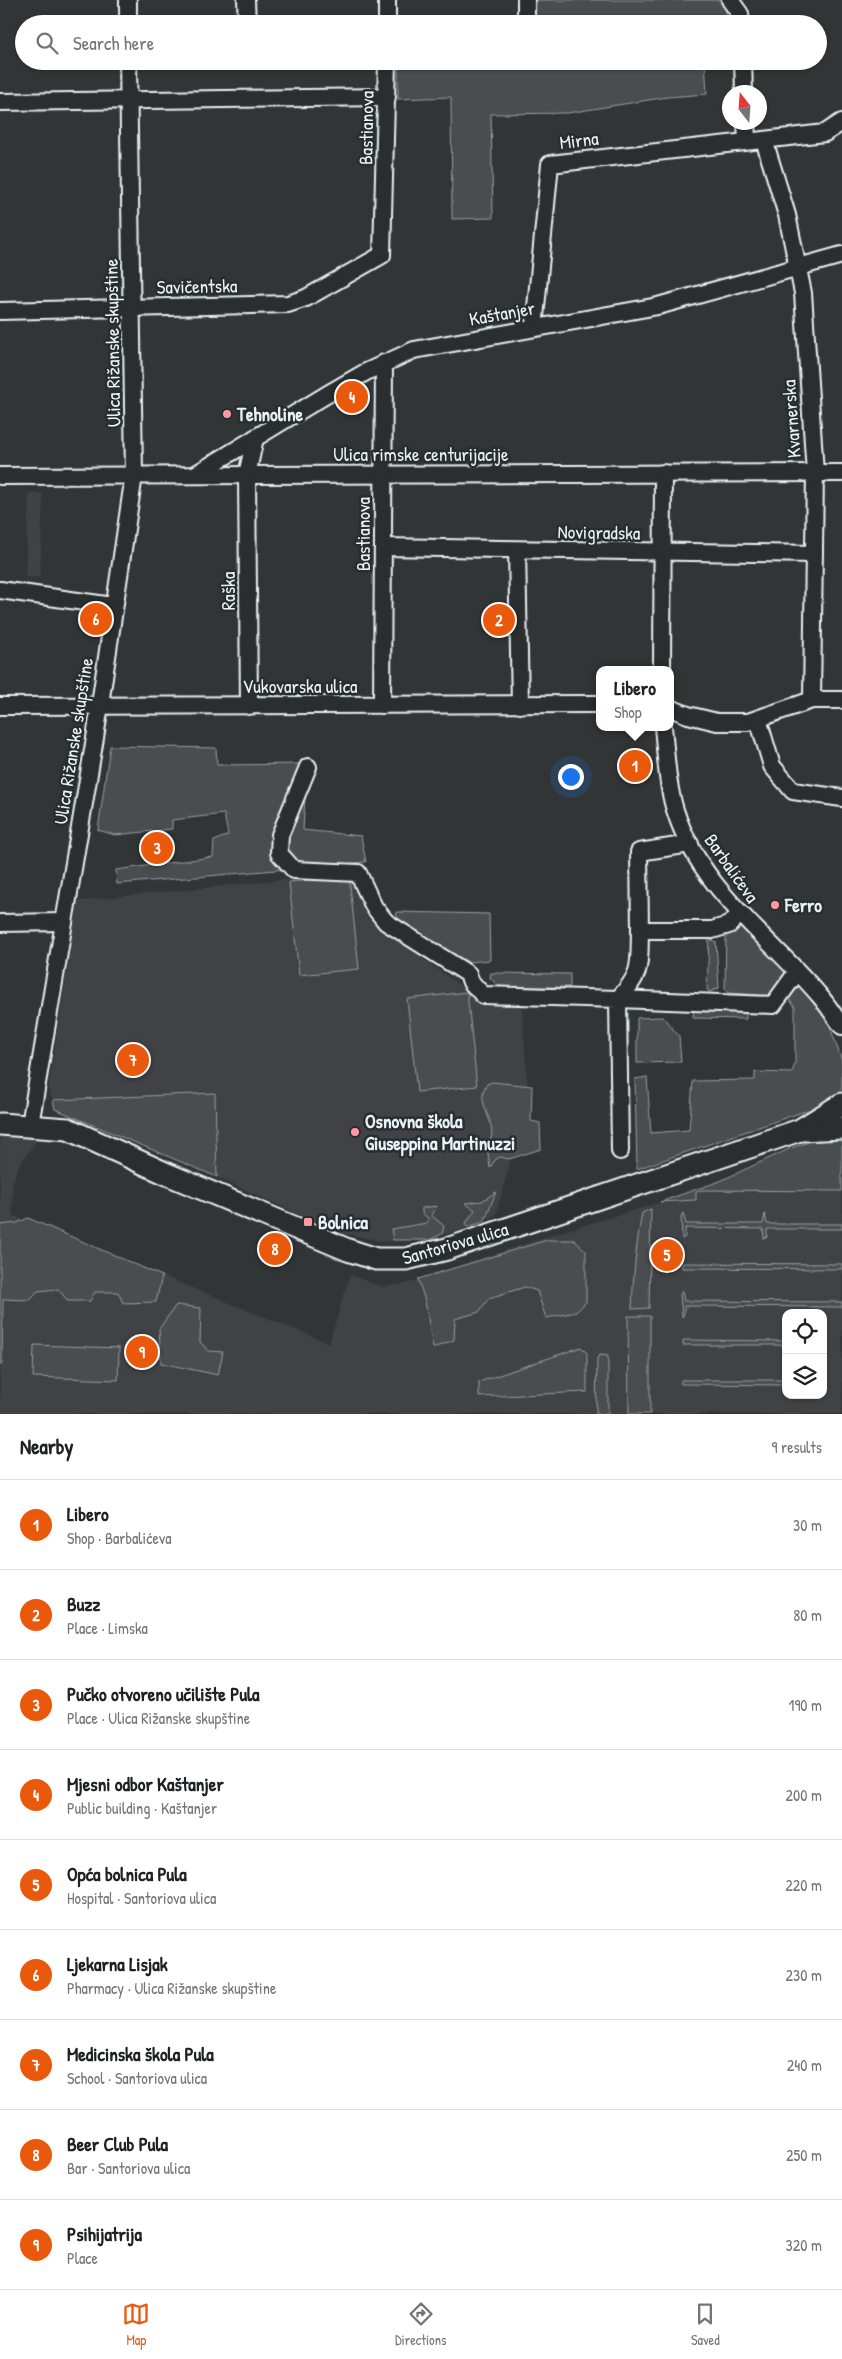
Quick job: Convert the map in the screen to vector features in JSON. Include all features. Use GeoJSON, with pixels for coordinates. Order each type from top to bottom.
{"type":"FeatureCollection","features":[{"type":"Feature","properties":{"kind":"main road","name":"Santoriova ulica"},"geometry":{"type":"LineString","coordinates":[[0,1124],[68,1129],[167,1174],[348,1250],[376,1259],[391,1260],[423,1256],[447,1249],[800,1130],[842,1104]]}},
{"type":"Feature","properties":{"kind":"main road","name":"Santoriova ulica"},"geometry":{"type":"LineString","coordinates":[[800,1130],[842,1128]]}},
{"type":"Feature","properties":{"kind":"street"},"geometry":{"type":"LineString","coordinates":[[128,0],[128,15]]}},
{"type":"Feature","properties":{"kind":"street"},"geometry":{"type":"LineString","coordinates":[[246,0],[247,15]]}},
{"type":"Feature","properties":{"kind":"street"},"geometry":{"type":"LineString","coordinates":[[387,0],[387,15]]}},
{"type":"Feature","properties":{"kind":"street"},"geometry":{"type":"LineString","coordinates":[[526,0],[526,15]]}},
{"type":"Feature","properties":{"kind":"street"},"geometry":{"type":"LineString","coordinates":[[730,0],[740,15]]}},
{"type":"Feature","properties":{"kind":"street","name":"Ulica Rižanske skupštine"},"geometry":{"type":"LineString","coordinates":[[30,1125],[100,706],[113,606],[134,475],[128,70]]}},
{"type":"Feature","properties":{"kind":"street","name":"Bastianova"},"geometry":{"type":"LineString","coordinates":[[382,255],[387,70]]}},
{"type":"Feature","properties":{"kind":"street"},"geometry":{"type":"LineString","coordinates":[[743,70],[744,85]]}},
{"type":"Feature","properties":{"kind":"street"},"geometry":{"type":"LineString","coordinates":[[0,102],[387,97]]}},
{"type":"Feature","properties":{"kind":"street","name":"Mirna"},"geometry":{"type":"LineString","coordinates":[[534,328],[550,164],[825,133],[842,122]]}},
{"type":"Feature","properties":{"kind":"street"},"geometry":{"type":"LineString","coordinates":[[746,130],[747,141]]}},
{"type":"Feature","properties":{"kind":"street","name":"Kvarnerska"},"geometry":{"type":"LineString","coordinates":[[764,140],[787,215],[799,266],[803,293],[815,473],[812,700]]}},
{"type":"Feature","properties":{"kind":"street","name":"Kaštanjer"},"geometry":{"type":"LineString","coordinates":[[195,475],[326,395],[384,363],[418,348],[658,306],[842,254]]}},
{"type":"Feature","properties":{"kind":"street","name":"Savičentska"},"geometry":{"type":"LineString","coordinates":[[0,311],[288,304],[306,298],[382,255]]}},
{"type":"Feature","properties":{"kind":"street","name":"Bastianova"},"geometry":{"type":"LineString","coordinates":[[382,705],[384,363]]}},
{"type":"Feature","properties":{"kind":"street","name":"Raška"},"geometry":{"type":"LineString","coordinates":[[249,706],[247,475],[255,438]]}},
{"type":"Feature","properties":{"kind":"street"},"geometry":{"type":"LineString","coordinates":[[662,666],[663,473]]}},
{"type":"Feature","properties":{"kind":"street","name":"Ulica rimske centurijacije"},"geometry":{"type":"LineString","coordinates":[[0,476],[842,473]]}},
{"type":"Feature","properties":{"kind":"street","name":"Novigradska"},"geometry":{"type":"LineString","coordinates":[[383,547],[814,554]]}},
{"type":"Feature","properties":{"kind":"street"},"geometry":{"type":"LineString","coordinates":[[517,550],[520,705]]}},
{"type":"Feature","properties":{"kind":"street"},"geometry":{"type":"LineString","coordinates":[[0,590],[113,606]]}},
{"type":"Feature","properties":{"kind":"street"},"geometry":{"type":"LineString","coordinates":[[674,710],[717,722],[748,722],[812,700],[842,700]]}},
{"type":"Feature","properties":{"kind":"street","name":"Vukovarska ulica"},"geometry":{"type":"LineString","coordinates":[[0,706],[596,704]]}},
{"type":"Feature","properties":{"kind":"street"},"geometry":{"type":"LineString","coordinates":[[758,719],[772,766],[793,792],[842,798]]}},
{"type":"Feature","properties":{"kind":"street","name":"Barbalićeva"},"geometry":{"type":"LineString","coordinates":[[664,731],[668,776],[676,811],[690,844],[710,878],[739,914],[821,997],[842,1026]]}},
{"type":"Feature","properties":{"kind":"street"},"geometry":{"type":"LineString","coordinates":[[308,767],[280,835],[279,853],[294,870],[358,873],[374,907],[386,922],[468,974],[483,995],[773,1005],[797,972]]}},
{"type":"Feature","properties":{"kind":"street"},"geometry":{"type":"LineString","coordinates":[[620,1151],[618,999],[635,980],[639,969],[639,852],[690,844]]}},
{"type":"Feature","properties":{"kind":"street"},"geometry":{"type":"LineString","coordinates":[[640,930],[712,930],[729,925],[739,914]]}},
{"type":"Feature","properties":{"kind":"street"},"geometry":{"type":"LineString","coordinates":[[0,923],[64,922]]}},
{"type":"Feature","properties":{"kind":"shaded area"},"geometry":{"type":"Polygon","coordinates":[[[536,0],[724,0],[726,15],[535,15],[536,0]]]}},
{"type":"Feature","properties":{"kind":"shaded area"},"geometry":{"type":"Polygon","coordinates":[[[398,70],[706,70],[707,94],[667,97],[568,113],[491,114],[493,218],[452,219],[451,97],[398,99],[398,70]]]}},
{"type":"Feature","properties":{"kind":"shaded area"},"geometry":{"type":"Polygon","coordinates":[[[29,494],[43,494],[40,577],[25,577],[29,494]]]}},
{"type":"Feature","properties":{"kind":"shaded area"},"geometry":{"type":"Polygon","coordinates":[[[110,746],[216,748],[217,765],[307,764],[303,830],[361,836],[366,862],[117,884],[116,870],[213,857],[214,841],[228,835],[224,814],[172,820],[172,829],[115,835],[98,830],[110,746]]]}},
{"type":"Feature","properties":{"kind":"shaded area"},"geometry":{"type":"Polygon","coordinates":[[[349,876],[359,969],[299,975],[289,882],[349,876]]]}},
{"type":"Feature","properties":{"kind":"shaded area"},"geometry":{"type":"Polygon","coordinates":[[[354,876],[367,918],[487,1005],[522,1006],[528,1094],[496,1215],[454,1233],[386,1242],[337,1232],[217,1177],[214,1093],[53,1100],[49,1093],[49,1084],[78,901],[279,880],[354,876]]]}},
{"type":"Feature","properties":{"kind":"shaded area"},"geometry":{"type":"Polygon","coordinates":[[[396,912],[489,914],[490,960],[468,962],[398,921],[396,912]]]}},
{"type":"Feature","properties":{"kind":"shaded area"},"geometry":{"type":"Polygon","coordinates":[[[744,922],[795,973],[778,996],[729,993],[725,988],[726,934],[744,922]]]}},
{"type":"Feature","properties":{"kind":"shaded area"},"geometry":{"type":"Polygon","coordinates":[[[709,939],[716,942],[719,988],[709,992],[707,989],[709,939]]]}},
{"type":"Feature","properties":{"kind":"shaded area"},"geometry":{"type":"Polygon","coordinates":[[[491,973],[570,974],[570,987],[502,987],[490,978],[491,973]]]}},
{"type":"Feature","properties":{"kind":"shaded area"},"geometry":{"type":"Polygon","coordinates":[[[802,980],[820,998],[842,1061],[842,1087],[837,1096],[814,1108],[637,1169],[635,1079],[647,1077],[651,1133],[689,1130],[693,1081],[755,1080],[755,1072],[792,1073],[795,1063],[795,1007],[789,999],[802,980]]]}},
{"type":"Feature","properties":{"kind":"shaded area"},"geometry":{"type":"Polygon","coordinates":[[[467,992],[477,1086],[417,1092],[407,999],[467,992]]]}},
{"type":"Feature","properties":{"kind":"shaded area"},"geometry":{"type":"Polygon","coordinates":[[[694,1006],[746,1007],[746,1019],[693,1018],[694,1006]]]}},
{"type":"Feature","properties":{"kind":"shaded area"},"geometry":{"type":"Polygon","coordinates":[[[663,1017],[679,1036],[681,1062],[637,1063],[637,1018],[663,1017]]]}},
{"type":"Feature","properties":{"kind":"shaded area"},"geometry":{"type":"Polygon","coordinates":[[[492,1082],[532,1086],[531,1121],[540,1123],[541,1149],[509,1159],[500,1157],[495,1160],[490,1168],[487,1146],[492,1130],[483,1099],[483,1092],[487,1084],[492,1082]]]}},
{"type":"Feature","properties":{"kind":"shaded area"},"geometry":{"type":"Polygon","coordinates":[[[215,1093],[217,1177],[55,1109],[53,1100],[215,1093]]]}},
{"type":"Feature","properties":{"kind":"shaded area"},"geometry":{"type":"Polygon","coordinates":[[[0,1129],[42,1133],[18,1167],[13,1182],[12,1215],[329,1343],[350,1275],[382,1287],[409,1283],[551,1235],[842,1148],[842,1414],[0,1414],[0,1129]]]}},
{"type":"Feature","properties":{"kind":"shaded area"},"geometry":{"type":"Polygon","coordinates":[[[830,1134],[842,1135],[842,1191],[702,1190],[696,1192],[696,1200],[660,1202],[720,1181],[789,1149],[830,1134]]]}},
{"type":"Feature","properties":{"kind":"shaded area"},"geometry":{"type":"Polygon","coordinates":[[[496,1192],[484,1222],[467,1227],[466,1223],[475,1210],[465,1203],[482,1201],[496,1192]]]}},
{"type":"Feature","properties":{"kind":"shaded area"},"geometry":{"type":"Polygon","coordinates":[[[437,1206],[431,1215],[444,1226],[442,1234],[429,1240],[393,1240],[391,1229],[427,1223],[429,1219],[422,1213],[422,1208],[437,1206]]]}},
{"type":"Feature","properties":{"kind":"shaded area"},"geometry":{"type":"Polygon","coordinates":[[[651,1209],[649,1308],[632,1309],[635,1261],[642,1213],[651,1209]]]}},
{"type":"Feature","properties":{"kind":"shaded area"},"geometry":{"type":"Polygon","coordinates":[[[683,1213],[686,1224],[763,1224],[765,1214],[767,1224],[842,1224],[842,1229],[767,1229],[767,1237],[764,1239],[763,1229],[685,1228],[685,1237],[682,1239],[681,1216],[683,1213]]]}},
{"type":"Feature","properties":{"kind":"shaded area"},"geometry":{"type":"Polygon","coordinates":[[[28,1218],[162,1276],[156,1302],[123,1303],[118,1292],[95,1292],[90,1301],[68,1301],[58,1289],[38,1291],[29,1300],[3,1299],[2,1364],[0,1364],[0,1225],[17,1223],[28,1218]]]}},
{"type":"Feature","properties":{"kind":"shaded area"},"geometry":{"type":"Polygon","coordinates":[[[547,1240],[574,1240],[586,1251],[586,1302],[576,1312],[546,1318],[537,1291],[525,1287],[489,1298],[479,1312],[455,1319],[454,1340],[433,1348],[425,1301],[418,1279],[547,1240]]]}},
{"type":"Feature","properties":{"kind":"shaded area"},"geometry":{"type":"Polygon","coordinates":[[[682,1263],[842,1264],[842,1269],[682,1268],[682,1263]]]}},
{"type":"Feature","properties":{"kind":"shaded area"},"geometry":{"type":"Polygon","coordinates":[[[682,1291],[684,1301],[842,1302],[842,1307],[684,1306],[682,1317],[680,1294],[682,1291]]]}},
{"type":"Feature","properties":{"kind":"shaded area"},"geometry":{"type":"Polygon","coordinates":[[[176,1305],[201,1308],[200,1342],[209,1351],[223,1352],[218,1375],[161,1363],[159,1329],[176,1305]]]}},
{"type":"Feature","properties":{"kind":"shaded area"},"geometry":{"type":"Polygon","coordinates":[[[628,1316],[650,1316],[650,1414],[629,1414],[628,1316]]]}},
{"type":"Feature","properties":{"kind":"shaded area"},"geometry":{"type":"Polygon","coordinates":[[[683,1340],[782,1341],[782,1345],[683,1345],[683,1340]]]}},
{"type":"Feature","properties":{"kind":"shaded area"},"geometry":{"type":"Polygon","coordinates":[[[34,1345],[119,1348],[118,1380],[33,1377],[34,1345]]]}},
{"type":"Feature","properties":{"kind":"shaded area"},"geometry":{"type":"Polygon","coordinates":[[[581,1347],[587,1353],[587,1392],[479,1397],[479,1382],[581,1347]]]}},
{"type":"Feature","properties":{"kind":"shaded area"},"geometry":{"type":"Polygon","coordinates":[[[600,1355],[608,1356],[608,1414],[596,1414],[597,1358],[600,1355]]]}},
{"type":"Feature","properties":{"kind":"shaded area"},"geometry":{"type":"Polygon","coordinates":[[[681,1380],[782,1380],[782,1385],[681,1384],[681,1380]]]}},
{"type":"Feature","properties":{"kind":"place","name":"Mjesni odbor Kaštanjer"},"geometry":{"type":"Point","coordinates":[352,397]}},
{"type":"Feature","properties":{"kind":"place","name":"Tehnoline"},"geometry":{"type":"Point","coordinates":[227,414]}},
{"type":"Feature","properties":{"kind":"place","name":"Ljekarna Lisjak"},"geometry":{"type":"Point","coordinates":[96,619]}},
{"type":"Feature","properties":{"kind":"place","name":"Buzz"},"geometry":{"type":"Point","coordinates":[499,620]}},
{"type":"Feature","properties":{"kind":"place","name":"Libero"},"geometry":{"type":"Point","coordinates":[635,766]}},
{"type":"Feature","properties":{"kind":"place","name":"Pučko otvoreno učilište Pula"},"geometry":{"type":"Point","coordinates":[157,848]}},
{"type":"Feature","properties":{"kind":"place","name":"Ferro"},"geometry":{"type":"Point","coordinates":[775,905]}},
{"type":"Feature","properties":{"kind":"place","name":"Medicinska škola Pula"},"geometry":{"type":"Point","coordinates":[133,1060]}},
{"type":"Feature","properties":{"kind":"place","name":"Osnovna škola Giuseppina Martinuzzi"},"geometry":{"type":"Point","coordinates":[355,1132]}},
{"type":"Feature","properties":{"kind":"place","name":"Bolnica"},"geometry":{"type":"Point","coordinates":[308,1222]}},
{"type":"Feature","properties":{"kind":"place","name":"Beer Club Pula"},"geometry":{"type":"Point","coordinates":[275,1249]}},
{"type":"Feature","properties":{"kind":"place","name":"Opća bolnica Pula"},"geometry":{"type":"Point","coordinates":[667,1255]}},
{"type":"Feature","properties":{"kind":"place","name":"Psihijatrija"},"geometry":{"type":"Point","coordinates":[142,1352]}}]}
